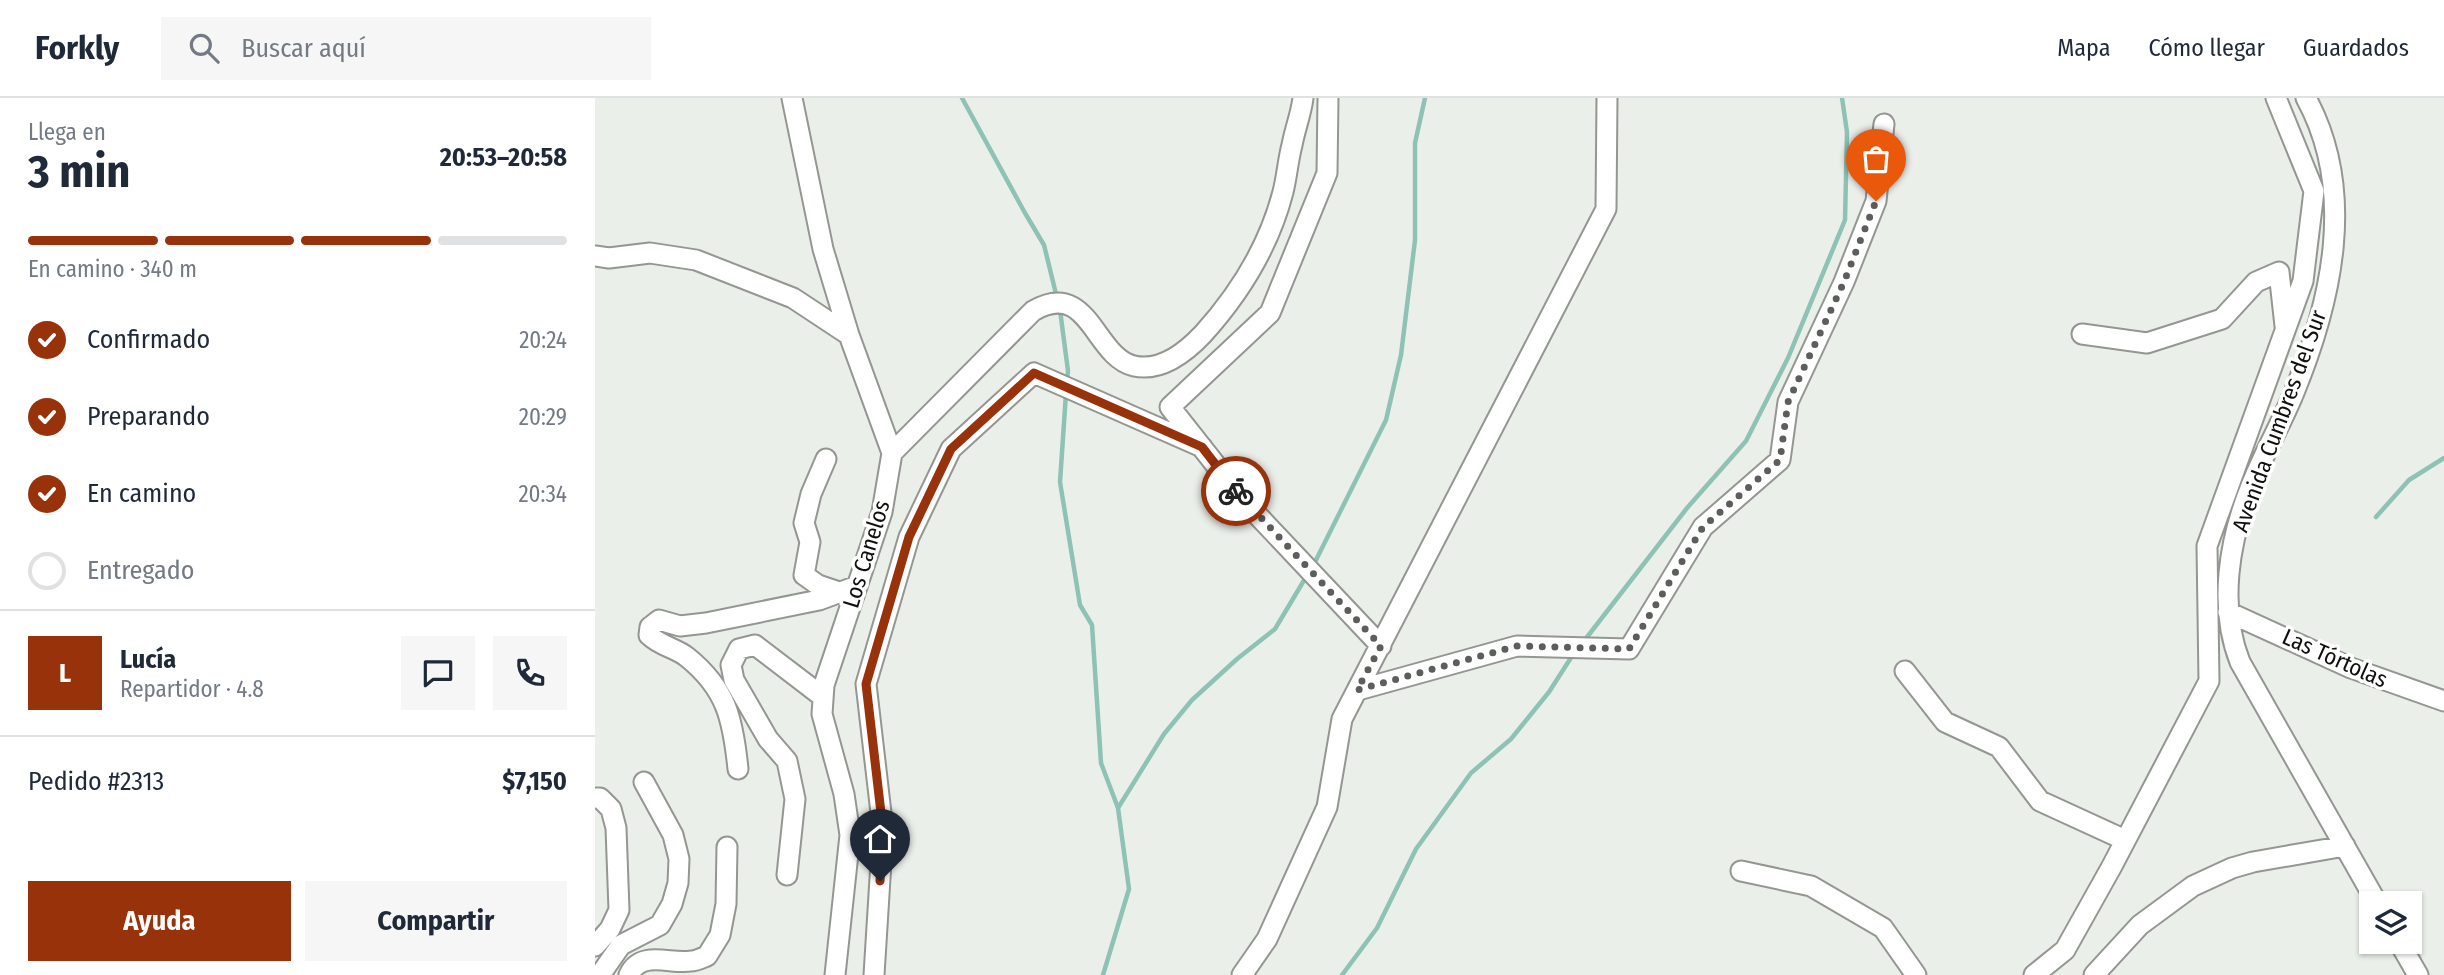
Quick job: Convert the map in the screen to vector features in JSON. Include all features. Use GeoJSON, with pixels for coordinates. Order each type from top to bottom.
{"type":"FeatureCollection","features":[{"type":"Feature","properties":{"kind":"street","name":"Los Canelos"},"geometry":{"type":"LineString","coordinates":[[792,98],[823,249],[849,335],[892,453],[882,512],[848,589],[824,685],[822,714],[844,794],[850,835],[835,975]]}},
{"type":"Feature","properties":{"kind":"street"},"geometry":{"type":"LineString","coordinates":[[892,453],[1040,307],[1062,304],[1076,309],[1115,356],[1131,365],[1146,367],[1162,363],[1191,346],[1232,300],[1268,236],[1283,191],[1303,98]]}},
{"type":"Feature","properties":{"kind":"street"},"geometry":{"type":"LineString","coordinates":[[1328,98],[1327,173],[1270,313],[1170,407],[1245,502],[1381,646]]}},
{"type":"Feature","properties":{"kind":"street"},"geometry":{"type":"LineString","coordinates":[[1242,975],[1267,939],[1327,807],[1342,719],[1607,209],[1607,98]]}},
{"type":"Feature","properties":{"kind":"street"},"geometry":{"type":"LineString","coordinates":[[2034,975],[2065,950],[2209,681],[2207,545],[2303,281],[2314,191],[2276,98]]}},
{"type":"Feature","properties":{"kind":"street","name":"Avenida Cumbres del Sur"},"geometry":{"type":"LineString","coordinates":[[2306,98],[2322,133],[2333,173],[2335,211],[2331,259],[2321,309],[2306,360],[2243,507],[2232,553],[2228,612],[2230,631],[2240,662],[2370,891]]}},
{"type":"Feature","properties":{"kind":"street"},"geometry":{"type":"LineString","coordinates":[[1357,690],[1517,646],[1629,649],[1703,527],[1780,460],[1788,402],[1844,282],[1876,201],[1884,124]]}},
{"type":"Feature","properties":{"kind":"street"},"geometry":{"type":"LineString","coordinates":[[595,256],[609,258],[650,253],[696,260],[793,298],[849,335]]}},
{"type":"Feature","properties":{"kind":"street"},"geometry":{"type":"LineString","coordinates":[[2082,334],[2147,342],[2222,319],[2256,282],[2279,272],[2286,331]]}},
{"type":"Feature","properties":{"kind":"street"},"geometry":{"type":"LineString","coordinates":[[874,975],[883,830],[866,684],[909,537],[951,449],[1034,373],[1202,447]]}},
{"type":"Feature","properties":{"kind":"street"},"geometry":{"type":"LineString","coordinates":[[826,459],[811,494],[804,523],[810,542],[804,575],[818,585],[848,589]]}},
{"type":"Feature","properties":{"kind":"street"},"geometry":{"type":"LineString","coordinates":[[738,769],[734,729],[724,698],[711,678],[685,655],[656,642],[649,635],[650,627],[659,620],[680,626],[706,623],[819,600],[848,589]]}},
{"type":"Feature","properties":{"kind":"street","name":"Las Tórtolas"},"geometry":{"type":"LineString","coordinates":[[2228,612],[2351,668],[2444,701]]}},
{"type":"Feature","properties":{"kind":"street"},"geometry":{"type":"LineString","coordinates":[[787,875],[795,799],[787,761],[768,739],[734,680],[731,664],[739,649],[755,645],[823,697]]}},
{"type":"Feature","properties":{"kind":"street"},"geometry":{"type":"LineString","coordinates":[[1905,671],[1945,722],[1999,747],[2040,801],[2126,840]]}},
{"type":"Feature","properties":{"kind":"street"},"geometry":{"type":"LineString","coordinates":[[600,975],[621,946],[660,925],[672,904],[678,883],[679,859],[673,835],[644,782]]}},
{"type":"Feature","properties":{"kind":"street"},"geometry":{"type":"LineString","coordinates":[[595,799],[600,798],[611,809],[616,828],[619,910],[610,929],[595,946]]}},
{"type":"Feature","properties":{"kind":"street"},"geometry":{"type":"LineString","coordinates":[[2094,975],[2140,925],[2193,886],[2232,868],[2253,862],[2345,846]]}},
{"type":"Feature","properties":{"kind":"street"},"geometry":{"type":"LineString","coordinates":[[629,975],[631,970],[645,960],[690,962],[707,956],[720,935],[726,904],[727,847]]}},
{"type":"Feature","properties":{"kind":"street"},"geometry":{"type":"LineString","coordinates":[[1741,871],[1811,886],[1883,928],[1916,975]]}},
{"type":"Feature","properties":{"kind":"street"},"geometry":{"type":"LineString","coordinates":[[2406,954],[2419,975]]}},
{"type":"Feature","properties":{"kind":"waterway"},"geometry":{"type":"LineString","coordinates":[[962,98],[1044,245],[1057,298]]}},
{"type":"Feature","properties":{"kind":"waterway"},"geometry":{"type":"LineString","coordinates":[[1313,566],[1386,420],[1401,355],[1415,240],[1415,143],[1425,98]]}},
{"type":"Feature","properties":{"kind":"waterway"},"geometry":{"type":"LineString","coordinates":[[1584,641],[1687,508],[1746,441],[1788,358],[1845,220],[1847,132],[1842,98]]}},
{"type":"Feature","properties":{"kind":"waterway"},"geometry":{"type":"LineString","coordinates":[[1060,310],[1067,381]]}},
{"type":"Feature","properties":{"kind":"waterway"},"geometry":{"type":"LineString","coordinates":[[1066,393],[1060,482],[1080,605],[1092,625],[1101,763],[1118,808],[1129,889],[1103,975]]}},
{"type":"Feature","properties":{"kind":"waterway"},"geometry":{"type":"LineString","coordinates":[[2376,517],[2409,480],[2444,458]]}},
{"type":"Feature","properties":{"kind":"waterway"},"geometry":{"type":"LineString","coordinates":[[1118,808],[1164,734],[1192,700],[1275,629],[1306,577]]}},
{"type":"Feature","properties":{"kind":"waterway"},"geometry":{"type":"LineString","coordinates":[[1342,975],[1377,928],[1416,849],[1471,773],[1511,739],[1549,692],[1574,653]]}},
{"type":"Feature","properties":{"kind":"way so far"},"geometry":{"type":"LineString","coordinates":[[1236,491],[1381,646],[1357,690],[1517,646],[1629,649],[1703,527],[1780,460],[1788,402],[1844,282],[1876,201]]}},
{"type":"Feature","properties":{"kind":"route"},"geometry":{"type":"LineString","coordinates":[[880,881],[883,830],[866,684],[909,537],[951,449],[1034,373],[1202,447],[1236,491]]}}]}
